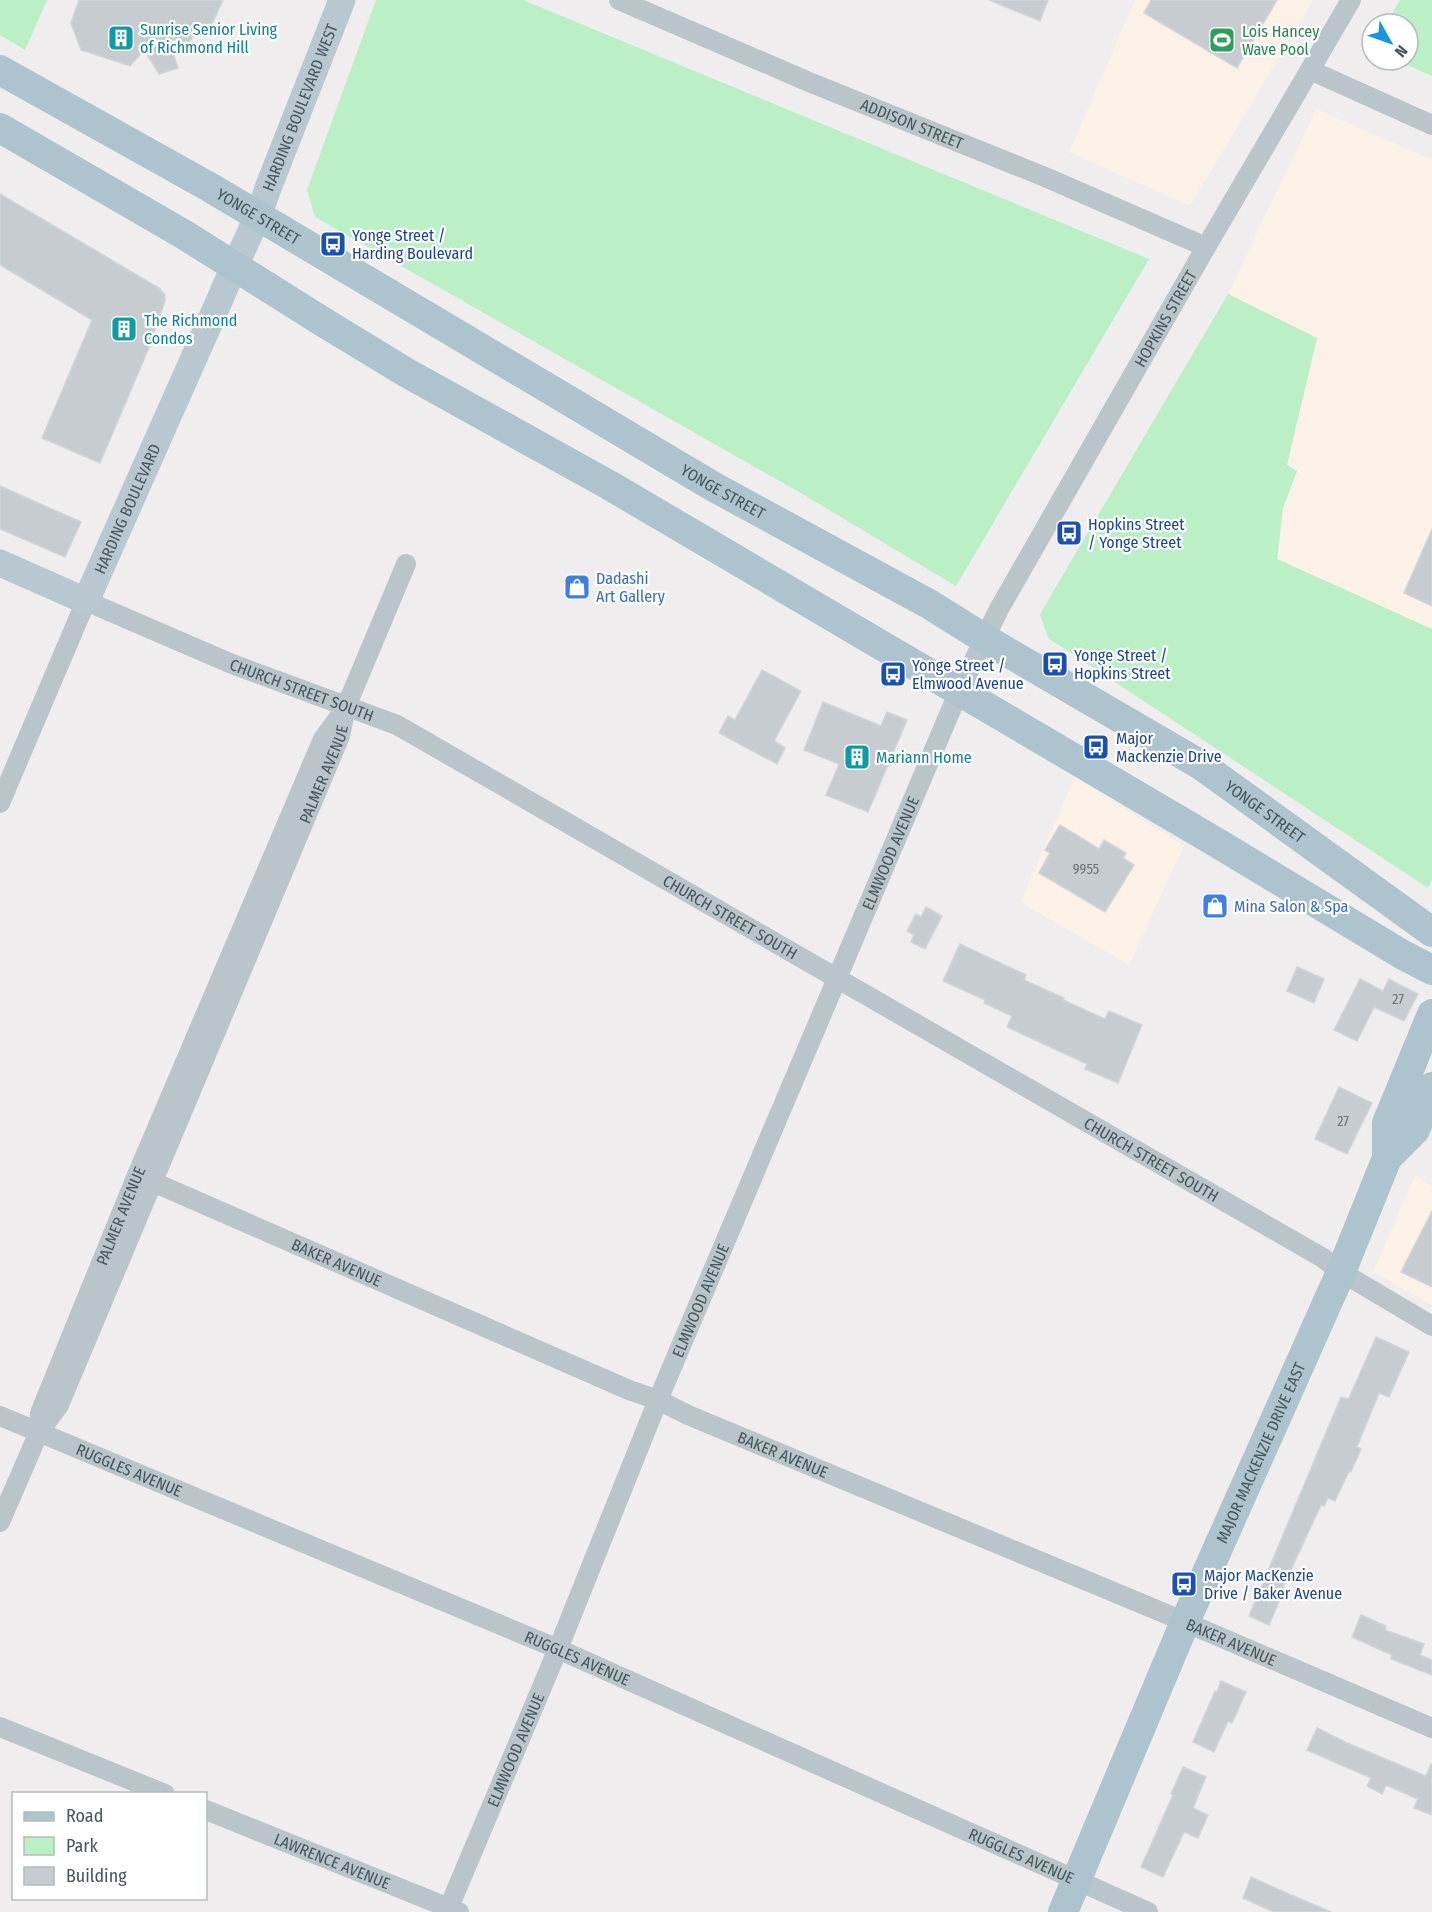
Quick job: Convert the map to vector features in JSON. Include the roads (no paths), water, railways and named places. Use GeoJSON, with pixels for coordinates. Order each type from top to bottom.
{"type":"FeatureCollection","features":[{"type":"Feature","properties":{"kind":"main road","name":"YONGE STREET"},"geometry":{"type":"LineString","coordinates":[[0,70],[259,216],[714,487],[929,604],[1201,765],[1432,932]]}},
{"type":"Feature","properties":{"kind":"main road"},"geometry":{"type":"LineString","coordinates":[[0,128],[183,234],[407,372],[609,485],[1214,840],[1403,955],[1432,970]]}},
{"type":"Feature","properties":{"kind":"main road","name":"MAJOR MACKENZIE DRIVE EAST"},"geometry":{"type":"LineString","coordinates":[[1063,1912],[1185,1622],[1341,1272],[1387,1158],[1387,1123],[1432,1014]]}},
{"type":"Feature","properties":{"kind":"main road","name":"MAJOR MACKENZIE DRIVE EAST"},"geometry":{"type":"LineString","coordinates":[[1387,1158],[1415,1130],[1432,1086]]}},
{"type":"Feature","properties":{"kind":"street","name":"HARDING BOULEVARD WEST"},"geometry":{"type":"LineString","coordinates":[[259,216],[342,0]]}},
{"type":"Feature","properties":{"kind":"street","name":"ADDISON STREET"},"geometry":{"type":"LineString","coordinates":[[619,0],[808,82],[1045,177],[1206,247]]}},
{"type":"Feature","properties":{"kind":"street","name":"HOPKINS STREET"},"geometry":{"type":"LineString","coordinates":[[959,692],[1004,600],[1206,247],[1351,0]]}},
{"type":"Feature","properties":{"kind":"street"},"geometry":{"type":"LineString","coordinates":[[1310,70],[1432,125]]}},
{"type":"Feature","properties":{"kind":"street","name":"HARDING BOULEVARD"},"geometry":{"type":"LineString","coordinates":[[0,803],[234,265],[259,216]]}},
{"type":"Feature","properties":{"kind":"street","name":"CHURCH STREET SOUTH"},"geometry":{"type":"LineString","coordinates":[[0,563],[232,664],[397,725],[1323,1258],[1341,1272],[1432,1326]]}},
{"type":"Feature","properties":{"kind":"street","name":"PALMER AVENUE"},"geometry":{"type":"LineString","coordinates":[[0,1522],[39,1432],[40,1413],[145,1178],[323,739],[346,707],[406,564]]}},
{"type":"Feature","properties":{"kind":"street","name":"ELMWOOD AVENUE"},"geometry":{"type":"LineString","coordinates":[[452,1911],[658,1400],[959,692]]}},
{"type":"Feature","properties":{"kind":"street","name":"BAKER AVENUE"},"geometry":{"type":"LineString","coordinates":[[145,1178],[629,1390],[658,1400],[698,1419],[1185,1622],[1432,1728]]}},
{"type":"Feature","properties":{"kind":"street","name":"RUGGLES AVENUE"},"geometry":{"type":"LineString","coordinates":[[0,1416],[558,1649],[1148,1912]]}},
{"type":"Feature","properties":{"kind":"street"},"geometry":{"type":"LineString","coordinates":[[0,1727],[160,1792]]}},
{"type":"Feature","properties":{"kind":"street","name":"LAWRENCE AVENUE"},"geometry":{"type":"LineString","coordinates":[[207,1810],[452,1911]]}},
{"type":"Feature","properties":{"kind":"place","name":"Sunrise Senior Living of Richmond Hill"},"geometry":{"type":"Point","coordinates":[121,38]}},
{"type":"Feature","properties":{"kind":"place","name":"Lois Hancey Wave Pool"},"geometry":{"type":"Point","coordinates":[1222,40]}},
{"type":"Feature","properties":{"kind":"place","name":"Yonge Street / Harding Boulevard"},"geometry":{"type":"Point","coordinates":[333,244]}},
{"type":"Feature","properties":{"kind":"place","name":"The Richmond Condos"},"geometry":{"type":"Point","coordinates":[124,329]}},
{"type":"Feature","properties":{"kind":"place","name":"Hopkins Street / Yonge Street"},"geometry":{"type":"Point","coordinates":[1069,533]}},
{"type":"Feature","properties":{"kind":"place","name":"Dadashi Art Gallery"},"geometry":{"type":"Point","coordinates":[577,587]}},
{"type":"Feature","properties":{"kind":"place","name":"Yonge Street / Hopkins Street"},"geometry":{"type":"Point","coordinates":[1055,664]}},
{"type":"Feature","properties":{"kind":"place","name":"Yonge Street / Elmwood Avenue"},"geometry":{"type":"Point","coordinates":[893,674]}},
{"type":"Feature","properties":{"kind":"place","name":"Major Mackenzie Drive"},"geometry":{"type":"Point","coordinates":[1096,747]}},
{"type":"Feature","properties":{"kind":"place","name":"Mariann Home"},"geometry":{"type":"Point","coordinates":[857,757]}},
{"type":"Feature","properties":{"kind":"place","name":"Mina Salon & Spa"},"geometry":{"type":"Point","coordinates":[1215,906]}},
{"type":"Feature","properties":{"kind":"place","name":"Major MacKenzie Drive / Baker Avenue"},"geometry":{"type":"Point","coordinates":[1184,1584]}}]}
